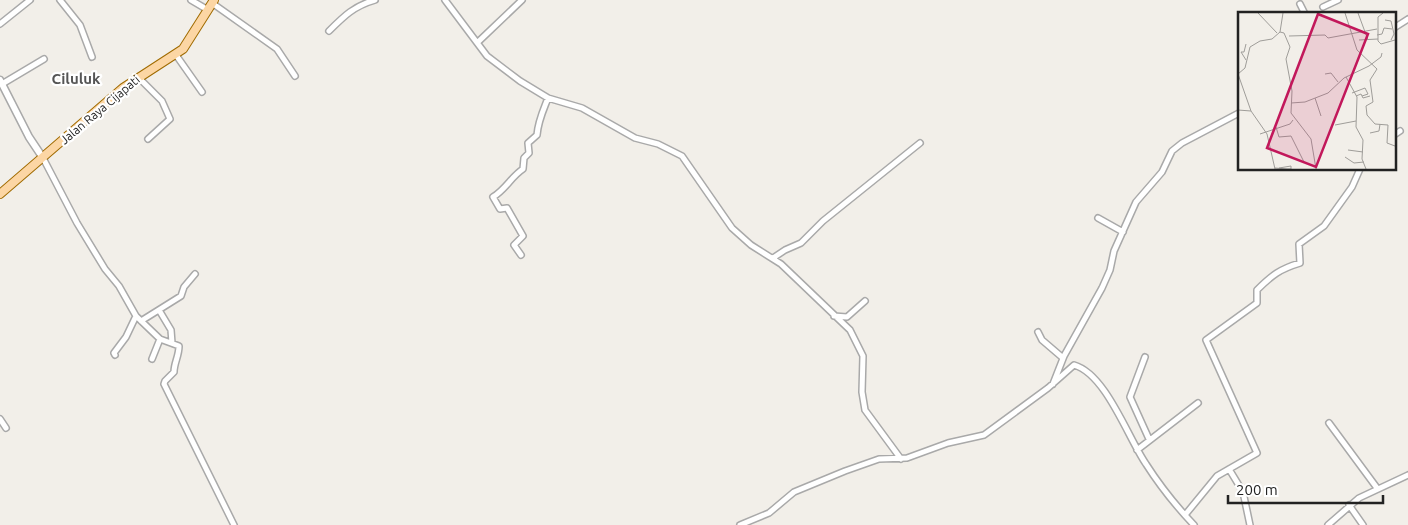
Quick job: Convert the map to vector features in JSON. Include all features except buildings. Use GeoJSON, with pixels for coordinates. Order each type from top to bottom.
{"type":"FeatureCollection","features":[{"type":"Feature","properties":{"kind":"main road","name":"Jalan Raya Cijapati"},"geometry":{"type":"LineString","coordinates":[[0,194],[138,77],[176,55],[189,42],[211,5]]}},
{"type":"Feature","properties":{"kind":"street"},"geometry":{"type":"LineString","coordinates":[[0,24],[30,0]]}},
{"type":"Feature","properties":{"kind":"street"},"geometry":{"type":"LineString","coordinates":[[60,0],[80,25],[92,56]]}},
{"type":"Feature","properties":{"kind":"street"},"geometry":{"type":"LineString","coordinates":[[191,0],[211,5],[277,50],[295,76]]}},
{"type":"Feature","properties":{"kind":"street"},"geometry":{"type":"LineString","coordinates":[[329,31],[350,10],[365,2],[375,0]]}},
{"type":"Feature","properties":{"kind":"street"},"geometry":{"type":"LineString","coordinates":[[445,0],[493,61],[548,98],[582,108],[635,138],[658,144],[682,156],[732,228],[751,245],[773,258],[794,275],[833,316],[850,330],[862,352],[862,392],[867,414],[894,445],[902,458]]}},
{"type":"Feature","properties":{"kind":"street"},"geometry":{"type":"LineString","coordinates":[[478,42],[522,0]]}},
{"type":"Feature","properties":{"kind":"street"},"geometry":{"type":"LineString","coordinates":[[1323,7],[1338,0]]}},
{"type":"Feature","properties":{"kind":"street"},"geometry":{"type":"LineString","coordinates":[[1300,4],[1304,12]]}},
{"type":"Feature","properties":{"kind":"street"},"geometry":{"type":"LineString","coordinates":[[1396,27],[1408,19]]}},
{"type":"Feature","properties":{"kind":"street"},"geometry":{"type":"LineString","coordinates":[[176,55],[202,92]]}},
{"type":"Feature","properties":{"kind":"street"},"geometry":{"type":"LineString","coordinates":[[44,59],[1,82],[31,142],[44,158],[77,224],[119,286],[136,316],[160,339],[179,346],[179,355],[175,361],[174,374],[164,381],[164,384],[234,525]]}},
{"type":"Feature","properties":{"kind":"street"},"geometry":{"type":"LineString","coordinates":[[138,77],[161,100],[170,119],[148,139]]}},
{"type":"Feature","properties":{"kind":"street"},"geometry":{"type":"LineString","coordinates":[[521,255],[514,244],[523,236],[507,208],[500,210],[493,197],[507,187],[512,178],[522,169],[524,158],[529,154],[528,143],[537,135],[538,120],[543,114],[548,98]]}},
{"type":"Feature","properties":{"kind":"street"},"geometry":{"type":"LineString","coordinates":[[1053,384],[1063,358],[1102,288],[1136,202],[1162,172],[1172,151],[1194,135],[1238,113]]}},
{"type":"Feature","properties":{"kind":"street"},"geometry":{"type":"LineString","coordinates":[[1396,133],[1400,130]]}},
{"type":"Feature","properties":{"kind":"street"},"geometry":{"type":"LineString","coordinates":[[773,258],[801,243],[823,220],[920,143]]}},
{"type":"Feature","properties":{"kind":"street"},"geometry":{"type":"LineString","coordinates":[[1185,515],[1213,481],[1257,452],[1206,340],[1257,303],[1257,290],[1271,277],[1284,267],[1300,263],[1299,244],[1324,226],[1352,187],[1360,170]]}},
{"type":"Feature","properties":{"kind":"street"},"geometry":{"type":"LineString","coordinates":[[1098,218],[1123,232]]}},
{"type":"Feature","properties":{"kind":"street"},"geometry":{"type":"LineString","coordinates":[[141,321],[183,295],[184,287],[195,274]]}},
{"type":"Feature","properties":{"kind":"street"},"geometry":{"type":"LineString","coordinates":[[833,316],[847,317],[864,301]]}},
{"type":"Feature","properties":{"kind":"street"},"geometry":{"type":"LineString","coordinates":[[159,310],[171,330],[172,343]]}},
{"type":"Feature","properties":{"kind":"street"},"geometry":{"type":"LineString","coordinates":[[115,355],[114,352],[126,337],[136,316]]}},
{"type":"Feature","properties":{"kind":"street"},"geometry":{"type":"LineString","coordinates":[[1038,332],[1042,340],[1063,358]]}},
{"type":"Feature","properties":{"kind":"street"},"geometry":{"type":"LineString","coordinates":[[152,358],[160,339]]}},
{"type":"Feature","properties":{"kind":"street"},"geometry":{"type":"LineString","coordinates":[[1145,357],[1130,397],[1149,439]]}},
{"type":"Feature","properties":{"kind":"street"},"geometry":{"type":"LineString","coordinates":[[740,525],[769,513],[794,492],[873,461],[917,455],[956,440],[984,435],[1053,384],[1073,366],[1079,366],[1108,394],[1137,450],[1157,481],[1194,525]]}},
{"type":"Feature","properties":{"kind":"street"},"geometry":{"type":"LineString","coordinates":[[1137,450],[1198,402]]}},
{"type":"Feature","properties":{"kind":"street"},"geometry":{"type":"LineString","coordinates":[[0,419],[6,428]]}},
{"type":"Feature","properties":{"kind":"street"},"geometry":{"type":"LineString","coordinates":[[1329,422],[1377,488]]}},
{"type":"Feature","properties":{"kind":"street"},"geometry":{"type":"LineString","coordinates":[[1229,469],[1244,496],[1250,525]]}},
{"type":"Feature","properties":{"kind":"street"},"geometry":{"type":"LineString","coordinates":[[1328,525],[1348,505],[1377,488],[1407,477]]}},
{"type":"Feature","properties":{"kind":"street"},"geometry":{"type":"LineString","coordinates":[[1348,505],[1363,525]]}},
{"type":"Feature","properties":{"kind":"district","name":"Ciluluk"},"geometry":{"type":"Point","coordinates":[76,79]}}]}
